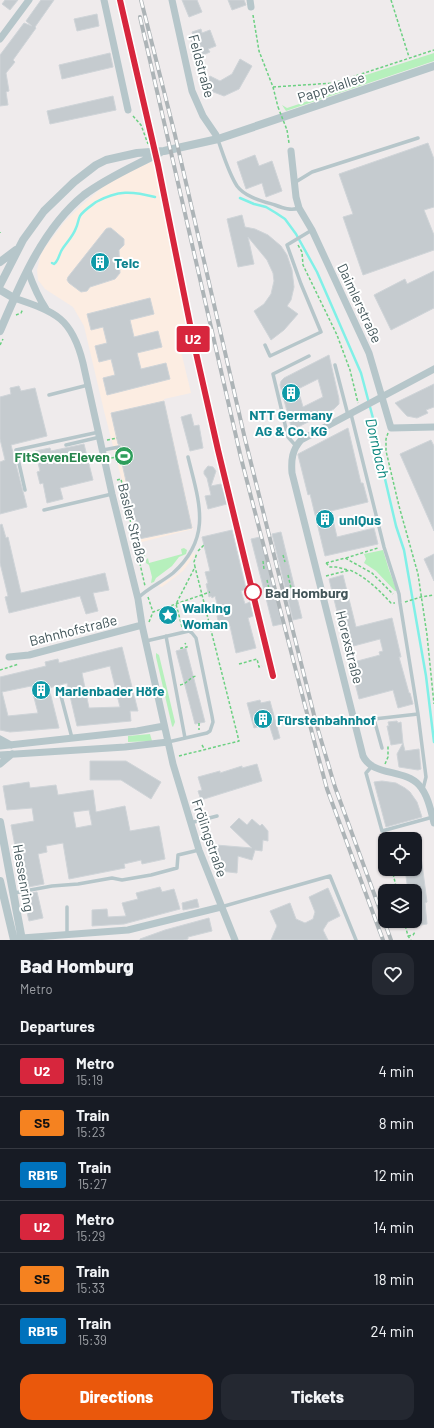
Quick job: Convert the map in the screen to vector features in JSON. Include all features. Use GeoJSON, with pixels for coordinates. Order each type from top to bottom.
{"type":"FeatureCollection","features":[{"type":"Feature","properties":{"kind":"street"},"geometry":{"type":"LineString","coordinates":[[0,39],[29,0]]}},
{"type":"Feature","properties":{"kind":"street"},"geometry":{"type":"LineString","coordinates":[[104,0],[128,110]]}},
{"type":"Feature","properties":{"kind":"street","name":"Feldstraße"},"geometry":{"type":"LineString","coordinates":[[172,0],[192,91],[203,116],[217,137]]}},
{"type":"Feature","properties":{"kind":"street","name":"Pappelallee"},"geometry":{"type":"LineString","coordinates":[[164,151],[236,132],[434,66]]}},
{"type":"Feature","properties":{"kind":"street"},"geometry":{"type":"LineString","coordinates":[[0,285],[18,249],[33,226],[53,202],[74,182],[96,165],[106,160],[150,151],[164,151]]}},
{"type":"Feature","properties":{"kind":"street"},"geometry":{"type":"LineString","coordinates":[[0,331],[14,298],[28,271],[54,228],[72,205],[112,177],[164,151]]}},
{"type":"Feature","properties":{"kind":"street","name":"Daimlerstraße"},"geometry":{"type":"LineString","coordinates":[[291,151],[294,183],[299,208],[312,230],[369,354],[391,428]]}},
{"type":"Feature","properties":{"kind":"street"},"geometry":{"type":"LineString","coordinates":[[0,262],[18,249]]}},
{"type":"Feature","properties":{"kind":"street"},"geometry":{"type":"LineString","coordinates":[[28,271],[33,287],[47,309]]}},
{"type":"Feature","properties":{"kind":"street"},"geometry":{"type":"LineString","coordinates":[[0,290],[14,298]]}},
{"type":"Feature","properties":{"kind":"street","name":"Basler Straße"},"geometry":{"type":"LineString","coordinates":[[14,298],[47,309],[59,317],[75,338],[80,351],[112,494],[149,640],[168,742]]}},
{"type":"Feature","properties":{"kind":"street"},"geometry":{"type":"LineString","coordinates":[[296,446],[301,440],[311,434],[359,410],[434,369]]}},
{"type":"Feature","properties":{"kind":"street"},"geometry":{"type":"LineString","coordinates":[[391,428],[434,427]]}},
{"type":"Feature","properties":{"kind":"street","name":"Horexstraße"},"geometry":{"type":"LineString","coordinates":[[296,446],[292,455],[292,473],[363,756],[367,763],[372,766]]}},
{"type":"Feature","properties":{"kind":"street","name":"Bahnhofstraße"},"geometry":{"type":"LineString","coordinates":[[9,657],[29,655],[145,624]]}},
{"type":"Feature","properties":{"kind":"street"},"geometry":{"type":"LineString","coordinates":[[0,746],[122,733],[164,726]]}},
{"type":"Feature","properties":{"kind":"street"},"geometry":{"type":"LineString","coordinates":[[122,733],[125,747]]}},
{"type":"Feature","properties":{"kind":"street"},"geometry":{"type":"LineString","coordinates":[[0,739],[11,745]]}},
{"type":"Feature","properties":{"kind":"street"},"geometry":{"type":"LineString","coordinates":[[0,755],[125,747],[168,742]]}},
{"type":"Feature","properties":{"kind":"street","name":"Frölingstraße"},"geometry":{"type":"LineString","coordinates":[[168,742],[173,765],[199,850],[235,940]]}},
{"type":"Feature","properties":{"kind":"street"},"geometry":{"type":"LineString","coordinates":[[0,764],[12,754]]}},
{"type":"Feature","properties":{"kind":"street"},"geometry":{"type":"LineString","coordinates":[[372,766],[416,781],[423,789],[433,820]]}},
{"type":"Feature","properties":{"kind":"street","name":"Hessenring"},"geometry":{"type":"LineString","coordinates":[[0,822],[14,893],[19,939]]}},
{"type":"Feature","properties":{"kind":"street","name":"Hessenring"},"geometry":{"type":"LineString","coordinates":[[0,881],[19,939]]}},
{"type":"Feature","properties":{"kind":"street"},"geometry":{"type":"LineString","coordinates":[[19,939],[128,930],[221,906]]}},
{"type":"Feature","properties":{"kind":"lane"},"geometry":{"type":"LineString","coordinates":[[217,137],[237,186],[255,198],[287,209],[294,210],[299,208]]}},
{"type":"Feature","properties":{"kind":"lane"},"geometry":{"type":"LineString","coordinates":[[294,183],[312,172],[418,138]]}},
{"type":"Feature","properties":{"kind":"lane"},"geometry":{"type":"LineString","coordinates":[[265,345],[270,356],[321,332],[287,245],[312,230]]}},
{"type":"Feature","properties":{"kind":"lane"},"geometry":{"type":"LineString","coordinates":[[296,446],[288,437],[273,374],[309,356]]}},
{"type":"Feature","properties":{"kind":"lane"},"geometry":{"type":"LineString","coordinates":[[335,365],[384,546],[399,594],[418,714],[426,777],[423,789]]}},
{"type":"Feature","properties":{"kind":"lane"},"geometry":{"type":"LineString","coordinates":[[49,394],[88,386]]}},
{"type":"Feature","properties":{"kind":"lane"},"geometry":{"type":"LineString","coordinates":[[66,445],[99,434]]}},
{"type":"Feature","properties":{"kind":"lane"},"geometry":{"type":"LineString","coordinates":[[25,490],[16,450],[99,434]]}},
{"type":"Feature","properties":{"kind":"lane"},"geometry":{"type":"LineString","coordinates":[[102,450],[118,447]]}},
{"type":"Feature","properties":{"kind":"lane"},"geometry":{"type":"LineString","coordinates":[[138,599],[146,590],[164,580],[180,566],[195,543],[199,530],[200,507],[188,457]]}},
{"type":"Feature","properties":{"kind":"lane"},"geometry":{"type":"LineString","coordinates":[[44,510],[112,494]]}},
{"type":"Feature","properties":{"kind":"lane"},"geometry":{"type":"LineString","coordinates":[[149,640],[189,631],[192,633],[196,638],[212,716],[213,722],[210,731],[168,742]]}},
{"type":"Feature","properties":{"kind":"lane"},"geometry":{"type":"LineString","coordinates":[[166,636],[185,738]]}},
{"type":"Feature","properties":{"kind":"lane"},"geometry":{"type":"LineString","coordinates":[[61,696],[72,739]]}},
{"type":"Feature","properties":{"kind":"lane"},"geometry":{"type":"LineString","coordinates":[[381,747],[374,719],[418,714]]}},
{"type":"Feature","properties":{"kind":"lane"},"geometry":{"type":"LineString","coordinates":[[372,766],[366,774],[382,831],[433,820]]}},
{"type":"Feature","properties":{"kind":"lane"},"geometry":{"type":"LineString","coordinates":[[190,823],[217,816]]}},
{"type":"Feature","properties":{"kind":"lane"},"geometry":{"type":"LineString","coordinates":[[14,893],[112,878],[122,880],[151,875],[177,868],[178,855],[199,850]]}},
{"type":"Feature","properties":{"kind":"lane"},"geometry":{"type":"LineString","coordinates":[[221,906],[330,876],[356,940]]}},
{"type":"Feature","properties":{"kind":"lane"},"geometry":{"type":"LineString","coordinates":[[67,907],[67,934]]}},
{"type":"Feature","properties":{"kind":"path"},"geometry":{"type":"LineString","coordinates":[[391,0],[409,58]]}},
{"type":"Feature","properties":{"kind":"path"},"geometry":{"type":"LineString","coordinates":[[251,3],[259,51],[287,130],[291,151]]}},
{"type":"Feature","properties":{"kind":"path"},"geometry":{"type":"LineString","coordinates":[[273,87],[298,84],[334,83],[434,50]]}},
{"type":"Feature","properties":{"kind":"path"},"geometry":{"type":"LineString","coordinates":[[128,110],[141,125],[150,151]]}},
{"type":"Feature","properties":{"kind":"path"},"geometry":{"type":"LineString","coordinates":[[295,240],[302,252],[303,265],[337,336],[350,370],[359,410]]}},
{"type":"Feature","properties":{"kind":"path"},"geometry":{"type":"LineString","coordinates":[[391,428],[386,439],[385,447],[399,506],[418,574],[427,635],[434,704]]}},
{"type":"Feature","properties":{"kind":"path"},"geometry":{"type":"LineString","coordinates":[[108,440],[116,438]]}},
{"type":"Feature","properties":{"kind":"path"},"geometry":{"type":"LineString","coordinates":[[111,458],[121,456]]}},
{"type":"Feature","properties":{"kind":"path"},"geometry":{"type":"LineString","coordinates":[[117,480],[121,479],[152,612]]}},
{"type":"Feature","properties":{"kind":"path"},"geometry":{"type":"LineString","coordinates":[[125,517],[129,516]]}},
{"type":"Feature","properties":{"kind":"path"},"geometry":{"type":"LineString","coordinates":[[135,544],[145,557]]}},
{"type":"Feature","properties":{"kind":"path"},"geometry":{"type":"LineString","coordinates":[[179,756],[238,741],[194,562],[198,551],[204,545]]}},
{"type":"Feature","properties":{"kind":"path"},"geometry":{"type":"LineString","coordinates":[[376,548],[326,563],[330,567],[350,570],[359,574],[375,585],[391,603],[400,603],[434,595]]}},
{"type":"Feature","properties":{"kind":"path"},"geometry":{"type":"LineString","coordinates":[[194,552],[198,551]]}},
{"type":"Feature","properties":{"kind":"path"},"geometry":{"type":"LineString","coordinates":[[283,556],[285,562]]}},
{"type":"Feature","properties":{"kind":"path"},"geometry":{"type":"LineString","coordinates":[[344,558],[372,573],[393,595]]}},
{"type":"Feature","properties":{"kind":"path"},"geometry":{"type":"LineString","coordinates":[[263,561],[264,569]]}},
{"type":"Feature","properties":{"kind":"path"},"geometry":{"type":"LineString","coordinates":[[182,628],[176,604],[195,567]]}},
{"type":"Feature","properties":{"kind":"path"},"geometry":{"type":"LineString","coordinates":[[319,578],[350,570]]}},
{"type":"Feature","properties":{"kind":"path"},"geometry":{"type":"LineString","coordinates":[[288,575],[291,588]]}},
{"type":"Feature","properties":{"kind":"path"},"geometry":{"type":"LineString","coordinates":[[267,580],[270,593]]}},
{"type":"Feature","properties":{"kind":"path"},"geometry":{"type":"LineString","coordinates":[[145,624],[152,612],[210,592]]}},
{"type":"Feature","properties":{"kind":"path"},"geometry":{"type":"LineString","coordinates":[[181,649],[187,647],[186,643]]}},
{"type":"Feature","properties":{"kind":"path"},"geometry":{"type":"LineString","coordinates":[[239,664],[257,659],[259,667],[262,666]]}},
{"type":"Feature","properties":{"kind":"path"},"geometry":{"type":"LineString","coordinates":[[180,685],[196,676]]}},
{"type":"Feature","properties":{"kind":"path"},"geometry":{"type":"LineString","coordinates":[[199,723],[199,732]]}},
{"type":"Feature","properties":{"kind":"path"},"geometry":{"type":"LineString","coordinates":[[202,746],[205,750]]}},
{"type":"Feature","properties":{"kind":"path"},"geometry":{"type":"LineString","coordinates":[[381,747],[388,746],[388,757],[382,769]]}},
{"type":"Feature","properties":{"kind":"path"},"geometry":{"type":"LineString","coordinates":[[406,928],[411,940]]}},
{"type":"Feature","properties":{"kind":"path"},"geometry":{"type":"LineString","coordinates":[[408,936],[413,935],[415,932]]}},
{"type":"Feature","properties":{"kind":"shaded area"},"geometry":{"type":"Polygon","coordinates":[[[153,161],[193,342],[180,347],[191,393],[164,399],[193,529],[138,543],[84,326],[73,307],[45,289],[38,280],[37,270],[41,254],[46,246],[65,221],[82,205],[105,185],[153,161]]]}},
{"type":"Feature","properties":{"kind":"shaded area"},"geometry":{"type":"Polygon","coordinates":[[[194,552],[195,555],[183,571],[162,587],[158,586],[177,574],[194,552]]]}},
{"type":"Feature","properties":{"kind":"green space"},"geometry":{"type":"Polygon","coordinates":[[[434,53],[434,61],[286,111],[282,105],[287,108],[326,95],[328,85],[335,85],[434,53]]]}},
{"type":"Feature","properties":{"kind":"green space"},"geometry":{"type":"Polygon","coordinates":[[[184,548],[187,550],[186,554],[179,557],[172,566],[151,583],[152,577],[146,560],[148,558],[149,563],[182,554],[181,549],[184,548]]]}},
{"type":"Feature","properties":{"kind":"green space"},"geometry":{"type":"Polygon","coordinates":[[[383,550],[397,591],[395,591],[376,571],[364,563],[366,559],[364,554],[383,550]]]}},
{"type":"Feature","properties":{"kind":"green space"},"geometry":{"type":"Polygon","coordinates":[[[156,653],[159,655],[175,722],[173,727],[156,657],[156,653]]]}},
{"type":"Feature","properties":{"kind":"green space"},"geometry":{"type":"Polygon","coordinates":[[[150,734],[152,741],[128,742],[128,736],[150,734]]]}},
{"type":"Feature","properties":{"kind":"building"},"geometry":{"type":"Polygon","coordinates":[[[5,0],[18,0],[10,10],[2,4],[5,0]]]}},
{"type":"Feature","properties":{"kind":"building"},"geometry":{"type":"Polygon","coordinates":[[[41,0],[54,0],[13,60],[15,62],[6,73],[9,91],[6,92],[8,105],[0,106],[0,55],[24,23],[32,26],[26,21],[41,0]]]}},
{"type":"Feature","properties":{"kind":"building"},"geometry":{"type":"Polygon","coordinates":[[[182,0],[197,0],[202,12],[189,17],[182,0]]]}},
{"type":"Feature","properties":{"kind":"building"},"geometry":{"type":"Polygon","coordinates":[[[228,0],[244,0],[246,5],[232,10],[228,0]]]}},
{"type":"Feature","properties":{"kind":"building"},"geometry":{"type":"Polygon","coordinates":[[[97,14],[99,26],[77,31],[74,19],[97,14]]]}},
{"type":"Feature","properties":{"kind":"building"},"geometry":{"type":"Polygon","coordinates":[[[201,29],[202,33],[210,30],[216,46],[208,49],[210,52],[201,56],[199,49],[195,50],[191,41],[195,40],[192,32],[201,29]]]}},
{"type":"Feature","properties":{"kind":"building"},"geometry":{"type":"Polygon","coordinates":[[[110,53],[113,67],[62,79],[59,65],[110,53]]]}},
{"type":"Feature","properties":{"kind":"building"},"geometry":{"type":"Polygon","coordinates":[[[240,59],[252,66],[239,89],[224,96],[203,88],[210,76],[220,81],[232,74],[240,59]]]}},
{"type":"Feature","properties":{"kind":"building"},"geometry":{"type":"Polygon","coordinates":[[[113,96],[116,110],[50,124],[47,111],[113,96]]]}},
{"type":"Feature","properties":{"kind":"building"},"geometry":{"type":"Polygon","coordinates":[[[428,143],[434,159],[434,207],[424,210],[434,235],[434,250],[363,275],[343,217],[353,214],[339,174],[428,143]]]}},
{"type":"Feature","properties":{"kind":"building"},"geometry":{"type":"Polygon","coordinates":[[[255,155],[259,166],[272,161],[282,191],[266,197],[262,183],[246,189],[237,162],[255,155]]]}},
{"type":"Feature","properties":{"kind":"building"},"geometry":{"type":"Polygon","coordinates":[[[242,215],[245,227],[255,229],[268,235],[281,246],[287,255],[292,270],[294,287],[291,300],[287,306],[298,314],[284,330],[271,340],[254,311],[264,304],[271,294],[274,281],[273,273],[267,260],[248,237],[254,264],[238,267],[227,219],[242,215]]]}},
{"type":"Feature","properties":{"kind":"building","name":"Telc"},"geometry":{"type":"Polygon","coordinates":[[[108,228],[111,228],[124,239],[124,245],[119,250],[120,273],[115,279],[90,287],[87,291],[81,292],[69,283],[67,280],[68,277],[108,228]]]}},
{"type":"Feature","properties":{"kind":"building"},"geometry":{"type":"Polygon","coordinates":[[[434,271],[434,308],[391,330],[374,295],[405,279],[407,284],[434,271]]]}},
{"type":"Feature","properties":{"kind":"building"},"geometry":{"type":"Polygon","coordinates":[[[150,298],[154,314],[130,320],[134,337],[158,331],[162,347],[137,353],[141,369],[166,363],[170,379],[107,395],[103,378],[115,375],[111,359],[99,362],[95,346],[107,343],[103,327],[91,330],[87,314],[150,298]]]}},
{"type":"Feature","properties":{"kind":"building","name":"NTT Germany AG & Co. KG"},"geometry":{"type":"Polygon","coordinates":[[[329,355],[339,404],[334,409],[292,430],[280,385],[284,378],[329,355]],[[318,379],[298,389],[303,407],[323,397],[318,379]]]}},
{"type":"Feature","properties":{"kind":"building"},"geometry":{"type":"Polygon","coordinates":[[[434,384],[434,407],[426,410],[428,413],[417,418],[407,416],[395,403],[434,384]]]}},
{"type":"Feature","properties":{"kind":"building"},"geometry":{"type":"Polygon","coordinates":[[[19,386],[21,391],[35,388],[47,436],[11,445],[27,507],[0,514],[0,462],[5,460],[0,439],[0,397],[11,394],[10,388],[19,386]]]}},
{"type":"Feature","properties":{"kind":"building"},"geometry":{"type":"Polygon","coordinates":[[[164,401],[192,528],[139,539],[119,450],[122,446],[118,444],[111,413],[164,401]]]}},
{"type":"Feature","properties":{"kind":"building"},"geometry":{"type":"Polygon","coordinates":[[[191,414],[194,426],[199,425],[203,448],[190,451],[181,417],[191,414]]]}},
{"type":"Feature","properties":{"kind":"building"},"geometry":{"type":"Polygon","coordinates":[[[348,428],[361,483],[363,483],[368,502],[331,511],[337,537],[374,528],[378,544],[325,556],[310,494],[308,495],[298,454],[348,428]]]}},
{"type":"Feature","properties":{"kind":"building"},"geometry":{"type":"Polygon","coordinates":[[[431,440],[434,446],[434,531],[400,454],[431,440]]]}},
{"type":"Feature","properties":{"kind":"building"},"geometry":{"type":"Polygon","coordinates":[[[84,444],[93,480],[60,488],[63,499],[47,503],[43,483],[40,484],[37,472],[40,471],[35,451],[50,448],[51,451],[84,444]]]}},
{"type":"Feature","properties":{"kind":"building"},"geometry":{"type":"Polygon","coordinates":[[[208,466],[213,467],[216,471],[211,486],[221,484],[227,504],[208,509],[205,496],[211,495],[204,471],[208,466]]]}},
{"type":"Feature","properties":{"kind":"building"},"geometry":{"type":"Polygon","coordinates":[[[2,524],[6,538],[8,537],[21,593],[105,573],[109,590],[93,593],[98,611],[86,614],[80,596],[9,613],[5,597],[8,596],[0,563],[0,525],[2,524]]]}},
{"type":"Feature","properties":{"kind":"building"},"geometry":{"type":"Polygon","coordinates":[[[232,530],[246,589],[241,591],[245,604],[250,602],[253,616],[248,618],[256,648],[236,653],[230,626],[220,629],[217,616],[220,615],[215,596],[212,598],[211,596],[209,597],[206,584],[208,583],[205,572],[210,571],[202,537],[232,530]]]}},
{"type":"Feature","properties":{"kind":"building"},"geometry":{"type":"Polygon","coordinates":[[[281,532],[302,618],[293,620],[272,534],[281,532]]]}},
{"type":"Feature","properties":{"kind":"building"},"geometry":{"type":"Polygon","coordinates":[[[260,537],[282,624],[273,626],[251,539],[260,537]]]}},
{"type":"Feature","properties":{"kind":"building"},"geometry":{"type":"Polygon","coordinates":[[[434,554],[434,581],[424,559],[434,554]]]}},
{"type":"Feature","properties":{"kind":"building"},"geometry":{"type":"Polygon","coordinates":[[[343,575],[356,627],[392,618],[401,657],[399,657],[413,704],[398,708],[393,690],[359,699],[350,663],[380,655],[379,652],[383,651],[380,639],[346,648],[329,579],[343,575]]]}},
{"type":"Feature","properties":{"kind":"building","name":"Marienbader Höfe"},"geometry":{"type":"Polygon","coordinates":[[[122,647],[138,711],[130,711],[131,721],[77,726],[67,683],[49,688],[59,728],[10,732],[0,730],[0,677],[46,666],[45,662],[58,659],[59,663],[122,647]],[[110,666],[82,673],[89,708],[120,707],[110,666]],[[31,686],[2,692],[8,716],[38,713],[31,686]]]}},
{"type":"Feature","properties":{"kind":"building"},"geometry":{"type":"Polygon","coordinates":[[[186,648],[205,722],[195,724],[176,651],[186,648]]]}},
{"type":"Feature","properties":{"kind":"building","name":"Fürstenbahnhof"},"geometry":{"type":"Polygon","coordinates":[[[260,700],[261,703],[270,701],[280,738],[274,740],[269,724],[254,728],[247,703],[260,700]]]}},
{"type":"Feature","properties":{"kind":"building"},"geometry":{"type":"Polygon","coordinates":[[[397,721],[398,723],[401,722],[403,743],[391,745],[387,726],[389,726],[388,722],[397,721]]]}},
{"type":"Feature","properties":{"kind":"building"},"geometry":{"type":"Polygon","coordinates":[[[403,743],[405,751],[419,749],[421,769],[418,770],[399,767],[397,754],[403,743]]]}},
{"type":"Feature","properties":{"kind":"building"},"geometry":{"type":"Polygon","coordinates":[[[90,761],[126,761],[161,782],[151,799],[121,780],[90,780],[90,761]]]}},
{"type":"Feature","properties":{"kind":"building"},"geometry":{"type":"Polygon","coordinates":[[[257,764],[262,781],[201,800],[198,791],[202,790],[198,777],[220,771],[220,773],[242,766],[242,768],[257,764]]]}},
{"type":"Feature","properties":{"kind":"building"},"geometry":{"type":"Polygon","coordinates":[[[382,781],[396,783],[410,792],[417,802],[422,817],[386,827],[374,782],[382,781]]]}},
{"type":"Feature","properties":{"kind":"building"},"geometry":{"type":"Polygon","coordinates":[[[29,782],[30,788],[56,785],[58,795],[93,790],[96,812],[125,806],[130,831],[159,826],[165,859],[142,864],[141,860],[124,864],[125,868],[69,879],[63,843],[46,846],[47,852],[38,854],[44,884],[23,888],[11,825],[34,821],[32,808],[7,810],[3,786],[29,782]],[[89,810],[73,812],[76,828],[92,825],[89,810]]]}},
{"type":"Feature","properties":{"kind":"building"},"geometry":{"type":"Polygon","coordinates":[[[239,818],[247,825],[252,819],[260,826],[262,824],[268,831],[268,841],[263,840],[262,851],[255,850],[252,860],[238,856],[237,873],[220,871],[221,859],[214,858],[216,845],[252,848],[230,827],[239,818]]]}},
{"type":"Feature","properties":{"kind":"building"},"geometry":{"type":"Polygon","coordinates":[[[422,864],[427,902],[425,903],[427,924],[422,925],[422,884],[407,884],[406,876],[422,876],[422,864]]]}},
{"type":"Feature","properties":{"kind":"building"},"geometry":{"type":"Polygon","coordinates":[[[160,887],[162,892],[174,889],[180,909],[124,924],[92,926],[92,910],[107,909],[108,917],[126,916],[122,903],[138,899],[136,893],[160,887]]]}},
{"type":"Feature","properties":{"kind":"building"},"geometry":{"type":"Polygon","coordinates":[[[328,888],[340,916],[328,922],[323,930],[328,940],[271,940],[277,926],[270,911],[290,903],[296,919],[305,923],[313,919],[315,912],[309,897],[328,888]]]}},
{"type":"Feature","properties":{"kind":"building"},"geometry":{"type":"Polygon","coordinates":[[[37,892],[43,918],[29,921],[24,894],[37,892]]]}},
{"type":"Feature","properties":{"kind":"building"},"geometry":{"type":"Polygon","coordinates":[[[197,899],[199,907],[183,910],[182,903],[197,899]]]}},
{"type":"Feature","properties":{"kind":"building"},"geometry":{"type":"Polygon","coordinates":[[[209,918],[212,931],[188,937],[188,939],[140,940],[165,930],[209,918]]]}},
{"type":"Feature","properties":{"kind":"waterway","name":"Dornbach"},"geometry":{"type":"LineString","coordinates":[[52,263],[54,264],[57,261],[62,250],[73,234],[80,216],[96,202],[111,195],[125,193],[155,197]]}},
{"type":"Feature","properties":{"kind":"waterway","name":"Dornbach"},"geometry":{"type":"LineString","coordinates":[[240,198],[266,207],[276,213],[285,219],[296,234],[317,272],[361,373],[374,422],[378,449],[396,526],[404,550],[426,676],[434,742]]}},
{"type":"Feature","properties":{"kind":"railway"},"geometry":{"type":"LineString","coordinates":[[141,0],[175,135],[245,439],[316,723],[335,787],[391,940]]}},
{"type":"Feature","properties":{"kind":"railway"},"geometry":{"type":"LineString","coordinates":[[140,17],[241,458],[317,752],[327,789],[383,940]]}},
{"type":"Feature","properties":{"kind":"metro line","name":"U2"},"geometry":{"type":"LineString","coordinates":[[120,0],[158,165],[194,344],[273,676]]}},
{"type":"Feature","properties":{"kind":"place","name":"Telc"},"geometry":{"type":"Point","coordinates":[100,262]}},
{"type":"Feature","properties":{"kind":"place","name":"NTT Germany AG & Co. KG"},"geometry":{"type":"Point","coordinates":[291,393]}},
{"type":"Feature","properties":{"kind":"place","name":"FitSevenEleven"},"geometry":{"type":"Point","coordinates":[124,456]}},
{"type":"Feature","properties":{"kind":"place","name":"unIQus"},"geometry":{"type":"Point","coordinates":[325,519]}},
{"type":"Feature","properties":{"kind":"place","name":"Bad Homburg"},"geometry":{"type":"Point","coordinates":[253,592]}},
{"type":"Feature","properties":{"kind":"place","name":"Walking Woman"},"geometry":{"type":"Point","coordinates":[168,615]}},
{"type":"Feature","properties":{"kind":"place","name":"Marienbader Höfe"},"geometry":{"type":"Point","coordinates":[41,690]}},
{"type":"Feature","properties":{"kind":"place","name":"Fürstenbahnhof"},"geometry":{"type":"Point","coordinates":[263,719]}}]}
